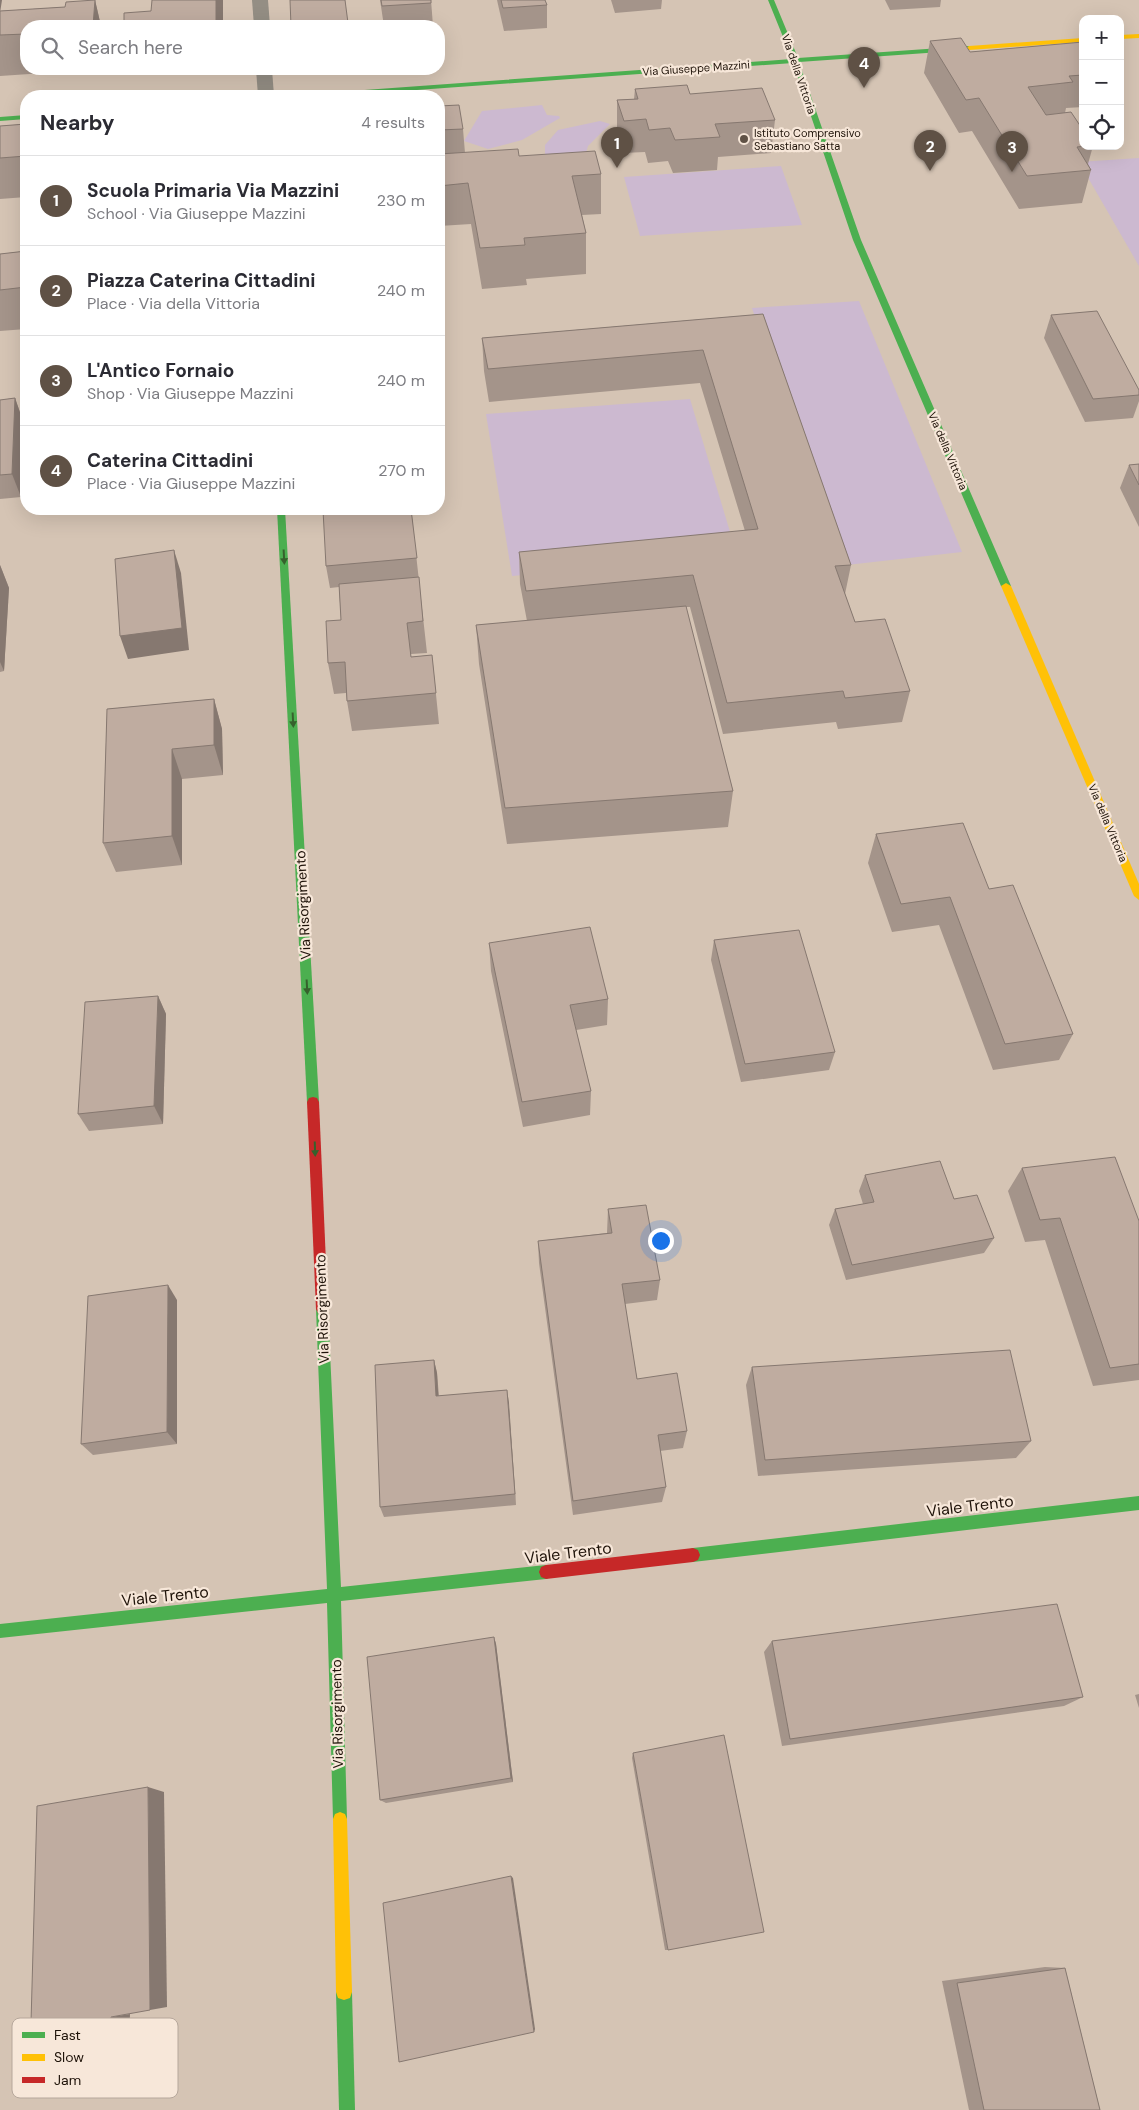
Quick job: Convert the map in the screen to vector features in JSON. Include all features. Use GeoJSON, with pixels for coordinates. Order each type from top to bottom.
{"type":"FeatureCollection","features":[{"type":"Feature","properties":{"kind":"street"},"geometry":{"type":"LineString","coordinates":[[260,0],[262,20]]}},
{"type":"Feature","properties":{"kind":"street","name":"Via della Vittoria"},"geometry":{"type":"LineString","coordinates":[[771,0],[795,61],[857,240],[1139,896]]}},
{"type":"Feature","properties":{"kind":"street"},"geometry":{"type":"LineString","coordinates":[[1124,37],[1139,36]]}},
{"type":"Feature","properties":{"kind":"street","name":"Via Giuseppe Mazzini"},"geometry":{"type":"LineString","coordinates":[[392,90],[1079,40]]}},
{"type":"Feature","properties":{"kind":"street"},"geometry":{"type":"LineString","coordinates":[[264,75],[266,90]]}},
{"type":"Feature","properties":{"kind":"street"},"geometry":{"type":"LineString","coordinates":[[0,119],[20,117]]}},
{"type":"Feature","properties":{"kind":"street","name":"Via Risorgimento"},"geometry":{"type":"LineString","coordinates":[[281,515],[312,1069],[334,1595],[347,2110]]}},
{"type":"Feature","properties":{"kind":"street","name":"Viale Trento"},"geometry":{"type":"LineString","coordinates":[[0,1631],[334,1595],[1139,1503]]}},
{"type":"Feature","properties":{"kind":"shaded area"},"geometry":{"type":"Polygon","coordinates":[[[542,105],[547,115],[559,116],[560,118],[522,140],[488,149],[464,141],[482,111],[542,105]]]}},
{"type":"Feature","properties":{"kind":"shaded area"},"geometry":{"type":"Polygon","coordinates":[[[600,121],[610,124],[588,146],[584,160],[545,163],[545,145],[558,130],[600,121]]]}},
{"type":"Feature","properties":{"kind":"shaded area"},"geometry":{"type":"Polygon","coordinates":[[[1139,158],[1139,266],[1079,162],[1139,158]]]}},
{"type":"Feature","properties":{"kind":"shaded area"},"geometry":{"type":"Polygon","coordinates":[[[781,166],[802,225],[640,236],[624,177],[781,166]]]}},
{"type":"Feature","properties":{"kind":"shaded area"},"geometry":{"type":"Polygon","coordinates":[[[859,301],[962,552],[838,566],[752,308],[859,301]]]}},
{"type":"Feature","properties":{"kind":"shaded area"},"geometry":{"type":"Polygon","coordinates":[[[690,399],[737,555],[512,576],[486,414],[690,399]]]}},
{"type":"Feature","properties":{"kind":"building"},"geometry":{"type":"Polygon","coordinates":[[[95,0],[93,20],[20,20],[20,34],[0,35],[0,11],[65,7],[66,2],[95,0]]]}},
{"type":"Feature","properties":{"kind":"building"},"geometry":{"type":"Polygon","coordinates":[[[152,0],[216,0],[216,20],[124,20],[124,13],[151,11],[152,0]]]}},
{"type":"Feature","properties":{"kind":"building"},"geometry":{"type":"Polygon","coordinates":[[[290,0],[345,0],[348,20],[291,20],[290,0]]]}},
{"type":"Feature","properties":{"kind":"building"},"geometry":{"type":"Polygon","coordinates":[[[381,0],[431,0],[431,3],[382,6],[381,0]]]}},
{"type":"Feature","properties":{"kind":"building"},"geometry":{"type":"Polygon","coordinates":[[[501,0],[545,0],[547,5],[503,8],[501,0]]]}},
{"type":"Feature","properties":{"kind":"building"},"geometry":{"type":"Polygon","coordinates":[[[961,38],[970,52],[1079,42],[1079,75],[1069,76],[1073,82],[1028,87],[1046,115],[1071,112],[1079,124],[1079,147],[1077,147],[1091,170],[1027,176],[979,98],[966,100],[930,41],[961,38]]]}},
{"type":"Feature","properties":{"kind":"building"},"geometry":{"type":"Polygon","coordinates":[[[687,85],[690,94],[762,88],[775,120],[715,124],[720,137],[675,140],[670,128],[649,130],[646,119],[624,121],[617,100],[638,99],[635,89],[687,85]]]}},
{"type":"Feature","properties":{"kind":"building"},"geometry":{"type":"Polygon","coordinates":[[[459,105],[463,129],[445,130],[445,106],[459,105]]]}},
{"type":"Feature","properties":{"kind":"building"},"geometry":{"type":"Polygon","coordinates":[[[20,124],[20,156],[0,158],[0,126],[20,124]]]}},
{"type":"Feature","properties":{"kind":"building"},"geometry":{"type":"Polygon","coordinates":[[[518,149],[519,156],[595,151],[601,174],[572,176],[586,233],[524,238],[525,245],[480,248],[468,183],[445,185],[445,154],[518,149]]]}},
{"type":"Feature","properties":{"kind":"building"},"geometry":{"type":"Polygon","coordinates":[[[20,252],[20,288],[0,290],[0,254],[20,252]]]}},
{"type":"Feature","properties":{"kind":"building"},"geometry":{"type":"Polygon","coordinates":[[[1097,311],[1139,390],[1139,395],[1093,399],[1051,315],[1097,311]]]}},
{"type":"Feature","properties":{"kind":"building"},"geometry":{"type":"Polygon","coordinates":[[[763,314],[851,565],[835,566],[855,622],[885,619],[910,691],[845,698],[843,691],[727,703],[693,575],[526,591],[519,552],[758,529],[703,350],[488,369],[482,338],[763,314]]]}},
{"type":"Feature","properties":{"kind":"building"},"geometry":{"type":"Polygon","coordinates":[[[15,398],[12,474],[0,475],[0,400],[15,398]]]}},
{"type":"Feature","properties":{"kind":"building"},"geometry":{"type":"Polygon","coordinates":[[[1139,464],[1139,485],[1129,465],[1139,464]]]}},
{"type":"Feature","properties":{"kind":"building"},"geometry":{"type":"Polygon","coordinates":[[[323,515],[412,515],[417,558],[326,566],[323,515]]]}},
{"type":"Feature","properties":{"kind":"building"},"geometry":{"type":"Polygon","coordinates":[[[174,550],[182,628],[120,636],[115,559],[174,550]]]}},
{"type":"Feature","properties":{"kind":"building"},"geometry":{"type":"Polygon","coordinates":[[[419,577],[423,621],[407,623],[411,657],[432,655],[436,693],[347,701],[345,662],[328,663],[326,621],[341,620],[339,584],[419,577]]]}},
{"type":"Feature","properties":{"kind":"building"},"geometry":{"type":"Polygon","coordinates":[[[686,606],[733,791],[505,808],[476,625],[686,606]]]}},
{"type":"Feature","properties":{"kind":"building"},"geometry":{"type":"Polygon","coordinates":[[[214,699],[214,745],[172,749],[172,836],[103,843],[107,709],[214,699]]]}},
{"type":"Feature","properties":{"kind":"building"},"geometry":{"type":"Polygon","coordinates":[[[963,823],[989,889],[1013,885],[1073,1034],[1005,1044],[950,897],[901,904],[876,834],[963,823]]]}},
{"type":"Feature","properties":{"kind":"building"},"geometry":{"type":"Polygon","coordinates":[[[590,927],[608,999],[570,1005],[591,1091],[522,1102],[489,943],[590,927]]]}},
{"type":"Feature","properties":{"kind":"building"},"geometry":{"type":"Polygon","coordinates":[[[799,930],[835,1052],[745,1064],[714,940],[799,930]]]}},
{"type":"Feature","properties":{"kind":"building"},"geometry":{"type":"Polygon","coordinates":[[[158,996],[154,1106],[78,1114],[85,1002],[158,996]]]}},
{"type":"Feature","properties":{"kind":"building"},"geometry":{"type":"Polygon","coordinates":[[[1115,1157],[1139,1221],[1139,1364],[1110,1368],[1060,1218],[1040,1220],[1022,1168],[1115,1157]]]}},
{"type":"Feature","properties":{"kind":"building"},"geometry":{"type":"Polygon","coordinates":[[[940,1161],[954,1199],[977,1195],[994,1238],[852,1265],[835,1209],[874,1202],[865,1175],[940,1161]]]}},
{"type":"Feature","properties":{"kind":"building"},"geometry":{"type":"Polygon","coordinates":[[[646,1205],[660,1280],[622,1284],[637,1379],[677,1373],[687,1431],[658,1435],[666,1487],[573,1501],[538,1241],[612,1233],[608,1209],[646,1205]]]}},
{"type":"Feature","properties":{"kind":"building"},"geometry":{"type":"Polygon","coordinates":[[[168,1285],[167,1432],[81,1444],[88,1296],[168,1285]]]}},
{"type":"Feature","properties":{"kind":"building"},"geometry":{"type":"Polygon","coordinates":[[[1010,1350],[1031,1441],[765,1460],[752,1367],[1010,1350]]]}},
{"type":"Feature","properties":{"kind":"building"},"geometry":{"type":"Polygon","coordinates":[[[434,1360],[436,1396],[507,1390],[515,1494],[380,1507],[375,1365],[434,1360]]]}},
{"type":"Feature","properties":{"kind":"building"},"geometry":{"type":"Polygon","coordinates":[[[1057,1604],[1083,1697],[790,1739],[772,1641],[1057,1604]]]}},
{"type":"Feature","properties":{"kind":"building"},"geometry":{"type":"Polygon","coordinates":[[[494,1637],[511,1778],[380,1800],[367,1657],[494,1637]]]}},
{"type":"Feature","properties":{"kind":"building"},"geometry":{"type":"Polygon","coordinates":[[[724,1735],[764,1932],[668,1950],[633,1753],[724,1735]]]}},
{"type":"Feature","properties":{"kind":"building"},"geometry":{"type":"Polygon","coordinates":[[[148,1787],[150,2010],[111,2018],[31,2018],[37,1806],[148,1787]]]}},
{"type":"Feature","properties":{"kind":"building"},"geometry":{"type":"Polygon","coordinates":[[[511,1876],[534,2032],[399,2062],[383,1903],[511,1876]]]}},
{"type":"Feature","properties":{"kind":"building"},"geometry":{"type":"Polygon","coordinates":[[[1065,1968],[1100,2110],[984,2110],[957,1983],[1065,1968]]]}},
{"type":"Feature","properties":{"kind":"traffic: fast"},"geometry":{"type":"LineString","coordinates":[[771,0],[788,39],[857,240],[1006,586]]}},
{"type":"Feature","properties":{"kind":"traffic: fast"},"geometry":{"type":"LineString","coordinates":[[392,90],[969,48]]}},
{"type":"Feature","properties":{"kind":"traffic: fast"},"geometry":{"type":"LineString","coordinates":[[0,119],[20,117]]}},
{"type":"Feature","properties":{"kind":"traffic: fast"},"geometry":{"type":"LineString","coordinates":[[281,515],[313,1102]]}},
{"type":"Feature","properties":{"kind":"traffic: fast"},"geometry":{"type":"LineString","coordinates":[[322,1309],[334,1595],[340,1819]]}},
{"type":"Feature","properties":{"kind":"traffic: fast"},"geometry":{"type":"LineString","coordinates":[[693,1555],[1139,1503]]}},
{"type":"Feature","properties":{"kind":"traffic: fast"},"geometry":{"type":"LineString","coordinates":[[0,1631],[546,1572]]}},
{"type":"Feature","properties":{"kind":"traffic: fast"},"geometry":{"type":"LineString","coordinates":[[344,1992],[347,2110]]}},
{"type":"Feature","properties":{"kind":"traffic: slow"},"geometry":{"type":"LineString","coordinates":[[1124,37],[1139,36]]}},
{"type":"Feature","properties":{"kind":"traffic: slow"},"geometry":{"type":"LineString","coordinates":[[969,48],[1079,40]]}},
{"type":"Feature","properties":{"kind":"traffic: slow"},"geometry":{"type":"LineString","coordinates":[[1006,586],[1139,896]]}},
{"type":"Feature","properties":{"kind":"traffic: slow"},"geometry":{"type":"LineString","coordinates":[[340,1819],[344,1992]]}},
{"type":"Feature","properties":{"kind":"traffic: jam"},"geometry":{"type":"LineString","coordinates":[[313,1102],[322,1309]]}},
{"type":"Feature","properties":{"kind":"traffic: jam"},"geometry":{"type":"LineString","coordinates":[[546,1572],[693,1555]]}},
{"type":"Feature","properties":{"kind":"place","name":"Caterina Cittadini"},"geometry":{"type":"Point","coordinates":[864,88]}},
{"type":"Feature","properties":{"kind":"place","name":"Istituto Comprensivo Sebastiano Satta"},"geometry":{"type":"Point","coordinates":[744,139]}},
{"type":"Feature","properties":{"kind":"place","name":"Scuola Primaria Via Mazzini"},"geometry":{"type":"Point","coordinates":[617,168]}},
{"type":"Feature","properties":{"kind":"place","name":"Piazza Caterina Cittadini"},"geometry":{"type":"Point","coordinates":[930,171]}},
{"type":"Feature","properties":{"kind":"place","name":"L'Antico Fornaio"},"geometry":{"type":"Point","coordinates":[1012,172]}}]}
